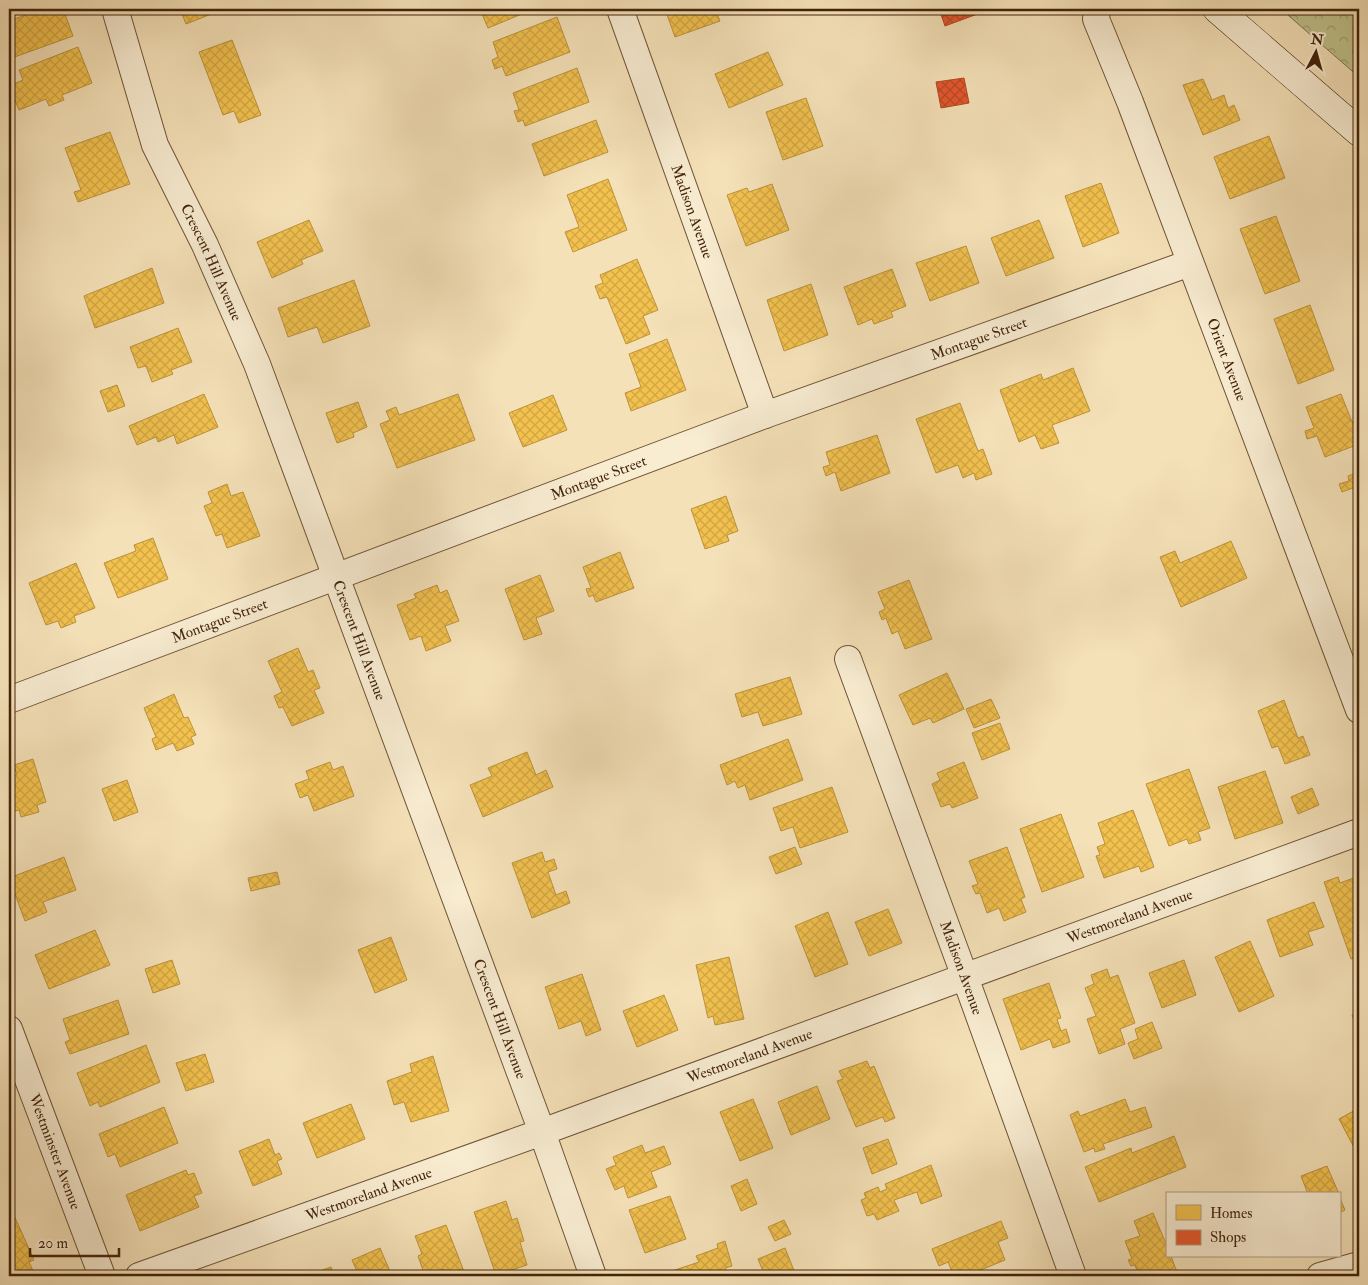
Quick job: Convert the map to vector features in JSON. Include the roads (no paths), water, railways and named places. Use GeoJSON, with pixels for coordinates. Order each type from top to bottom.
{"type":"FeatureCollection","features":[{"type":"Feature","properties":{"kind":"main road"},"geometry":{"type":"LineString","coordinates":[[1217,9],[1359,132]]}},
{"type":"Feature","properties":{"kind":"street","name":"Crescent Hill Avenue"},"geometry":{"type":"LineString","coordinates":[[115,9],[155,145],[205,245],[257,364],[542,1132],[593,1276]]}},
{"type":"Feature","properties":{"kind":"street","name":"Madison Avenue"},"geometry":{"type":"LineString","coordinates":[[620,9],[766,415]]}},
{"type":"Feature","properties":{"kind":"street","name":"Orient Avenue"},"geometry":{"type":"LineString","coordinates":[[1097,9],[1096,20],[1130,102],[1359,710]]}},
{"type":"Feature","properties":{"kind":"street","name":"Montague Street"},"geometry":{"type":"LineString","coordinates":[[9,700],[766,415],[1190,263]]}},
{"type":"Feature","properties":{"kind":"street","name":"Madison Avenue"},"geometry":{"type":"LineString","coordinates":[[848,659],[1073,1276]]}},
{"type":"Feature","properties":{"kind":"street","name":"Westmoreland Avenue"},"geometry":{"type":"LineString","coordinates":[[139,1276],[542,1132],[1359,832]]}},
{"type":"Feature","properties":{"kind":"street","name":"Westminster Avenue"},"geometry":{"type":"LineString","coordinates":[[9,1029],[102,1276]]}},
{"type":"Feature","properties":{"kind":"street"},"geometry":{"type":"LineString","coordinates":[[1320,1276],[1359,1264]]}}]}
